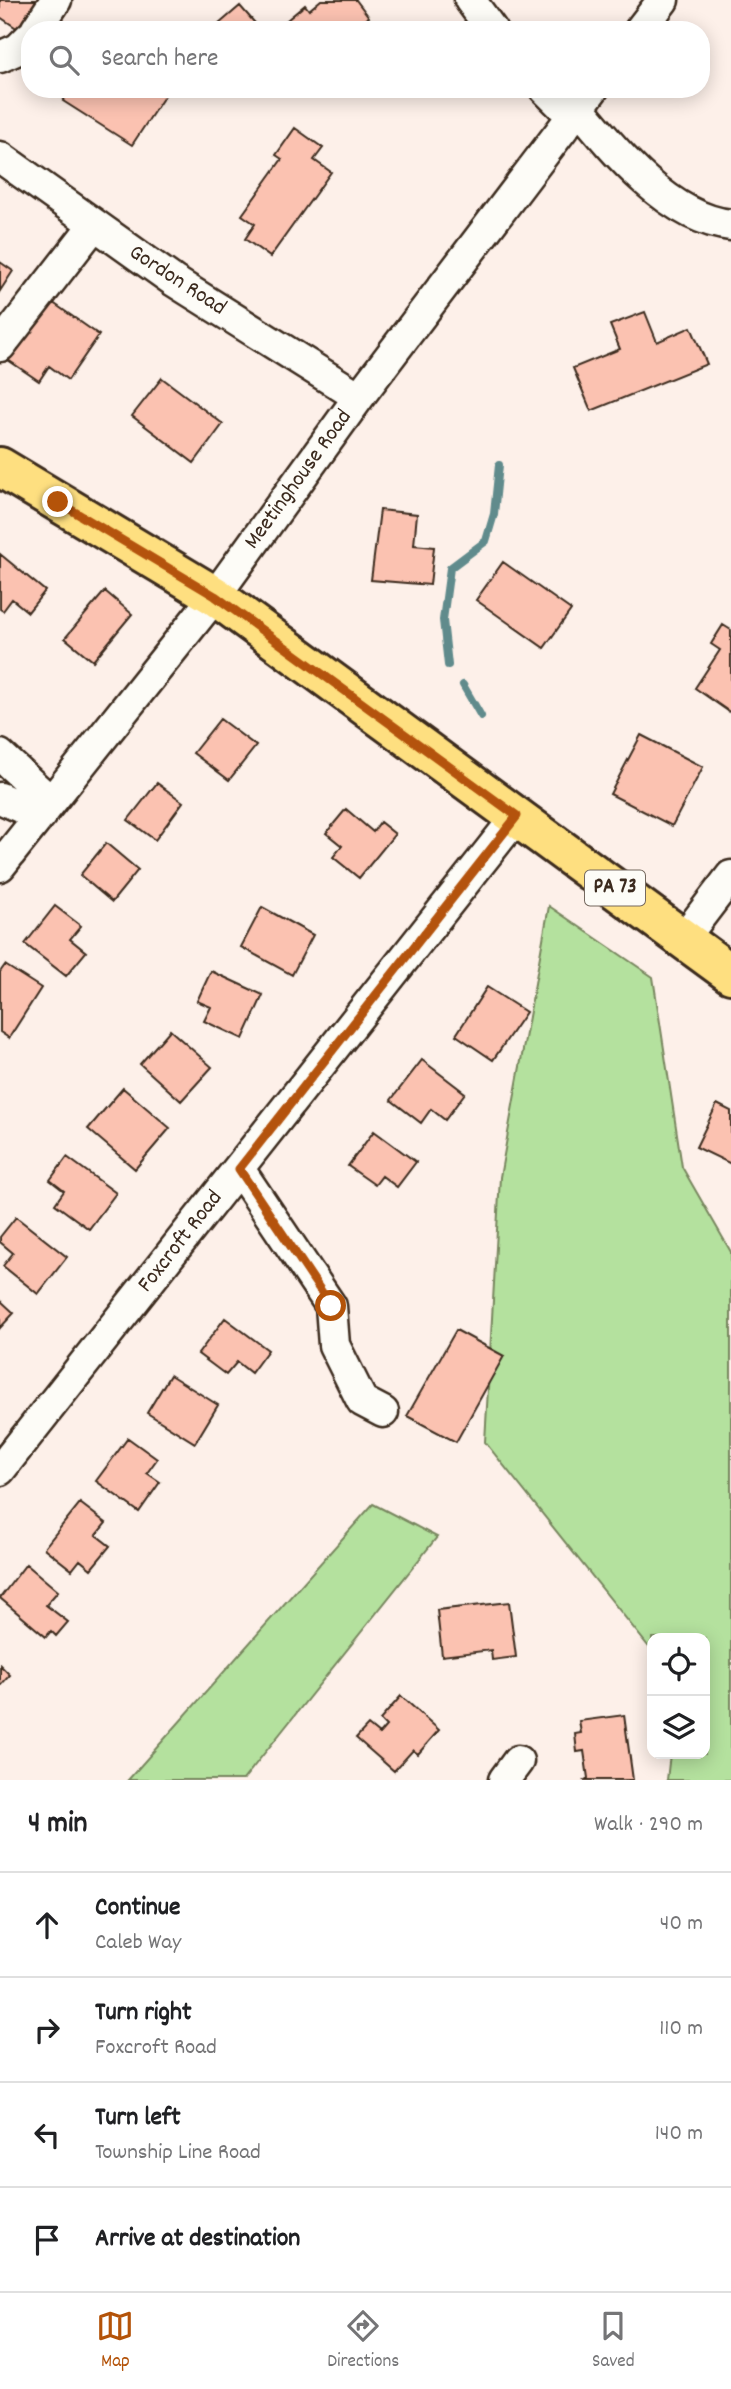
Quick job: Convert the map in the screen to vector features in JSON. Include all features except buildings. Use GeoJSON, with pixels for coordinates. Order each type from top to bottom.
{"type":"FeatureCollection","features":[{"type":"Feature","properties":{"kind":"main road","name":"PA 73"},"geometry":{"type":"LineString","coordinates":[[0,467],[215,596],[731,974]]}},
{"type":"Feature","properties":{"kind":"street"},"geometry":{"type":"LineString","coordinates":[[43,21],[56,0]]}},
{"type":"Feature","properties":{"kind":"street"},"geometry":{"type":"LineString","coordinates":[[470,0],[485,21]]}},
{"type":"Feature","properties":{"kind":"street"},"geometry":{"type":"LineString","coordinates":[[647,21],[663,0]]}},
{"type":"Feature","properties":{"kind":"street"},"geometry":{"type":"LineString","coordinates":[[0,57],[21,47]]}},
{"type":"Feature","properties":{"kind":"street"},"geometry":{"type":"LineString","coordinates":[[582,104],[613,149],[677,206],[731,225]]}},
{"type":"Feature","properties":{"kind":"street","name":"Meetinghouse Road"},"geometry":{"type":"LineString","coordinates":[[0,866],[215,596],[359,397],[582,104]]}},
{"type":"Feature","properties":{"kind":"street","name":"Gordon Road"},"geometry":{"type":"LineString","coordinates":[[0,158],[174,281],[359,397]]}},
{"type":"Feature","properties":{"kind":"street"},"geometry":{"type":"LineString","coordinates":[[0,346],[94,225]]}},
{"type":"Feature","properties":{"kind":"street"},"geometry":{"type":"LineString","coordinates":[[0,755],[45,809]]}},
{"type":"Feature","properties":{"kind":"street"},"geometry":{"type":"LineString","coordinates":[[0,798],[45,809]]}},
{"type":"Feature","properties":{"kind":"street","name":"Foxcroft Road"},"geometry":{"type":"LineString","coordinates":[[0,1470],[517,816]]}},
{"type":"Feature","properties":{"kind":"street"},"geometry":{"type":"LineString","coordinates":[[683,939],[731,876]]}},
{"type":"Feature","properties":{"kind":"street"},"geometry":{"type":"LineString","coordinates":[[239,1169],[331,1306],[334,1345],[362,1401],[383,1412]]}},
{"type":"Feature","properties":{"kind":"green space"},"geometry":{"type":"Polygon","coordinates":[[[549,906],[653,977],[682,1167],[731,1252],[731,1780],[667,1780],[669,1759],[710,1759],[710,1633],[647,1633],[647,1645],[485,1442],[500,1177],[549,906]]]}},
{"type":"Feature","properties":{"kind":"green space"},"geometry":{"type":"Polygon","coordinates":[[[373,1504],[437,1537],[243,1780],[128,1780],[373,1504]]]}},
{"type":"Feature","properties":{"kind":"waterway"},"geometry":{"type":"LineString","coordinates":[[448,665],[443,620],[450,568],[486,541],[494,514],[499,465]]}},
{"type":"Feature","properties":{"kind":"waterway"},"geometry":{"type":"LineString","coordinates":[[463,685],[481,716]]}},
{"type":"Feature","properties":{"kind":"route"},"geometry":{"type":"LineString","coordinates":[[58,502],[215,596],[517,816],[239,1169],[249,1188],[331,1306]]}}]}
